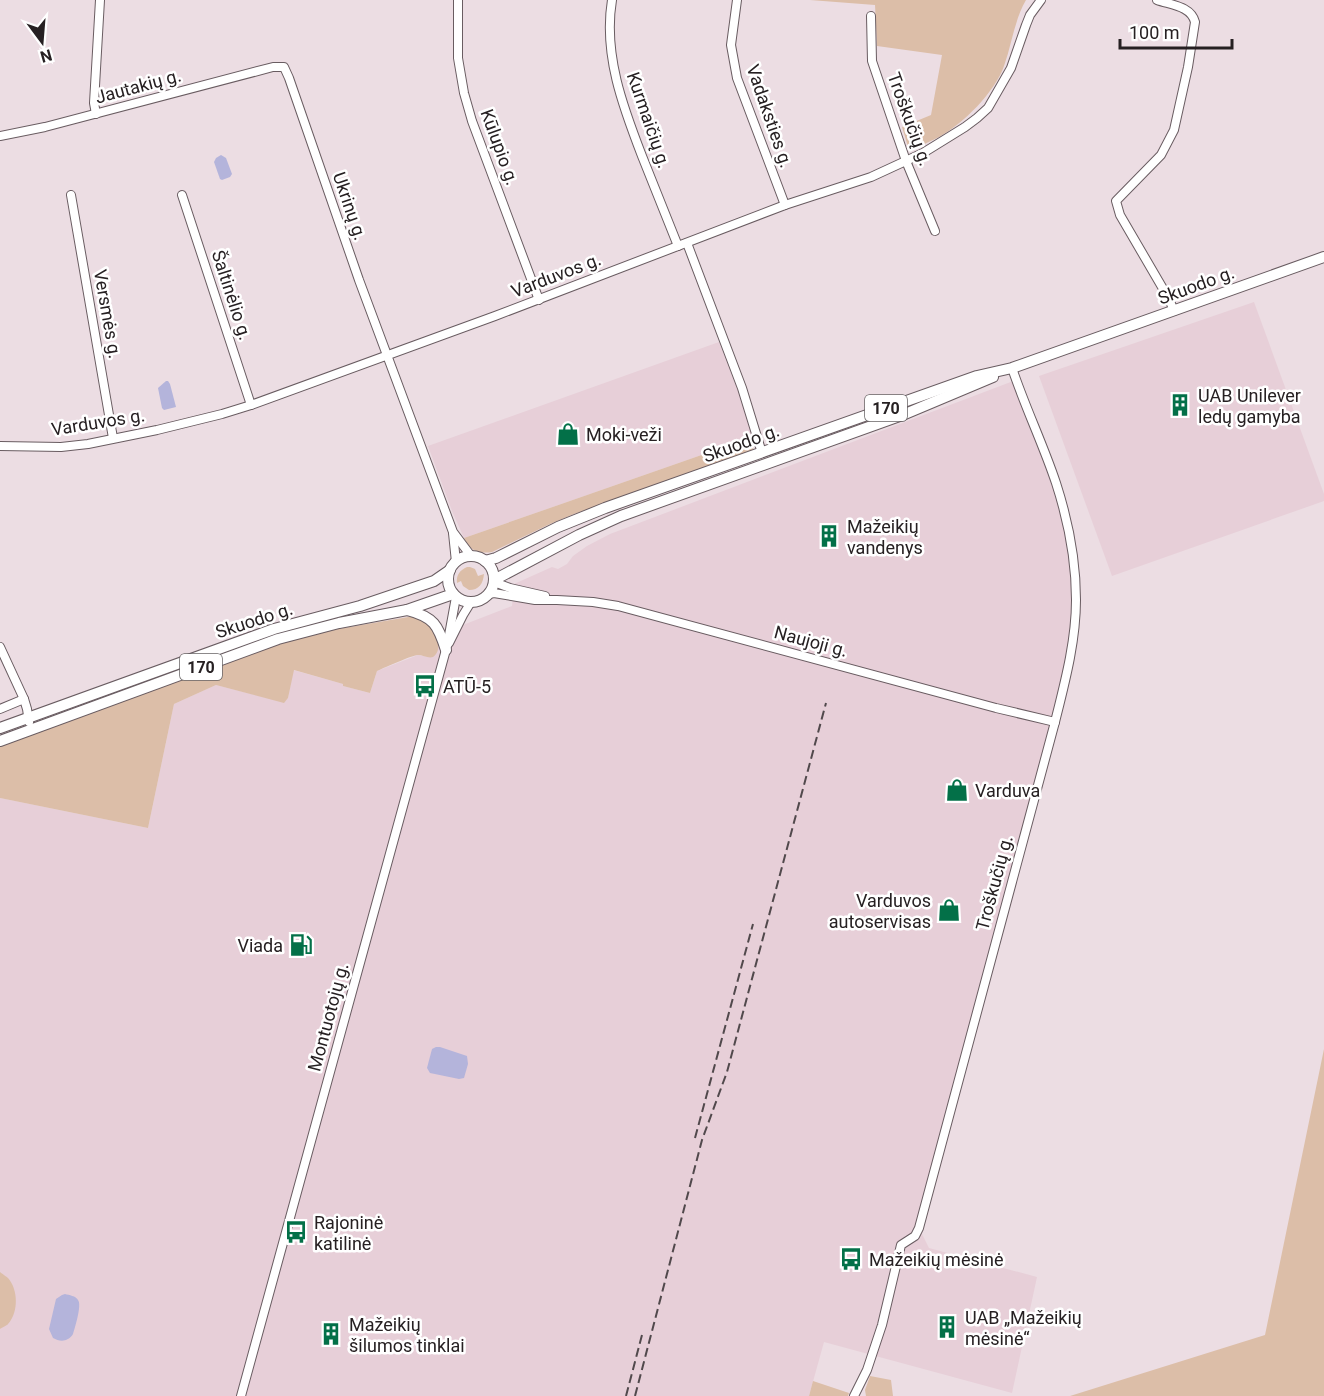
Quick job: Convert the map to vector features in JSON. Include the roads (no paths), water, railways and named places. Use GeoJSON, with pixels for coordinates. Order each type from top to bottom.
{"type":"FeatureCollection","features":[{"type":"Feature","properties":{"kind":"main road","name":"Skuodo g."},"geometry":{"type":"LineString","coordinates":[[494,581],[602,524],[905,414],[1012,368],[1324,257]]}},
{"type":"Feature","properties":{"kind":"main road","name":"Skuodo g."},"geometry":{"type":"LineString","coordinates":[[485,561],[585,516],[976,376],[1012,368]]}},
{"type":"Feature","properties":{"kind":"main road"},"geometry":{"type":"LineString","coordinates":[[471,556],[485,561],[491,568],[494,581],[489,594],[481,600],[466,602],[450,590],[448,580],[453,566],[461,559],[471,556]]}},
{"type":"Feature","properties":{"kind":"main road","name":"Skuodo g."},"geometry":{"type":"LineString","coordinates":[[0,728],[274,628],[360,606],[434,581],[453,566]]}},
{"type":"Feature","properties":{"kind":"main road","name":"Skuodo g."},"geometry":{"type":"LineString","coordinates":[[0,741],[278,639],[339,623],[407,610],[455,596]]}},
{"type":"Feature","properties":{"kind":"main road"},"geometry":{"type":"LineString","coordinates":[[407,610],[432,620],[447,648]]}},
{"type":"Feature","properties":{"kind":"street"},"geometry":{"type":"LineString","coordinates":[[96,114],[94,102],[100,0]]}},
{"type":"Feature","properties":{"kind":"street","name":"Kūlupio g."},"geometry":{"type":"LineString","coordinates":[[458,0],[458,58],[464,93],[539,300]]}},
{"type":"Feature","properties":{"kind":"street","name":"Kurmaičių g."},"geometry":{"type":"LineString","coordinates":[[612,0],[609,16],[611,52],[617,85],[629,123],[683,245],[744,396],[762,453]]}},
{"type":"Feature","properties":{"kind":"street","name":"Vadaksties g."},"geometry":{"type":"LineString","coordinates":[[737,0],[731,45],[737,78],[785,205]]}},
{"type":"Feature","properties":{"kind":"street","name":"Varduvos g."},"geometry":{"type":"LineString","coordinates":[[0,446],[61,447],[214,416],[251,405],[539,300],[785,205],[871,177],[945,140],[988,108],[1011,68],[1030,15],[1041,0]]}},
{"type":"Feature","properties":{"kind":"street"},"geometry":{"type":"LineString","coordinates":[[1157,0],[1188,10],[1193,15],[1195,22],[1186,77],[1174,130],[1161,155],[1116,201],[1120,215],[1174,311]]}},
{"type":"Feature","properties":{"kind":"street","name":"Troškučių g."},"geometry":{"type":"LineString","coordinates":[[871,16],[872,61],[906,161],[935,231]]}},
{"type":"Feature","properties":{"kind":"street","name":"Jautakių g."},"geometry":{"type":"LineString","coordinates":[[0,136],[45,127],[273,67],[284,67]]}},
{"type":"Feature","properties":{"kind":"street","name":"Ukrinų g."},"geometry":{"type":"LineString","coordinates":[[284,67],[292,84],[386,357],[453,532]]}},
{"type":"Feature","properties":{"kind":"street","name":"Versmės g."},"geometry":{"type":"LineString","coordinates":[[70,195],[113,438]]}},
{"type":"Feature","properties":{"kind":"street","name":"Šaltinėlio g."},"geometry":{"type":"LineString","coordinates":[[182,195],[251,405]]}},
{"type":"Feature","properties":{"kind":"street","name":"Troškučių g."},"geometry":{"type":"LineString","coordinates":[[854,1396],[867,1370],[882,1325],[901,1245],[915,1236],[920,1228],[1065,685],[1074,628],[1076,602],[1072,553],[1065,517],[1056,483],[1012,368]]}},
{"type":"Feature","properties":{"kind":"street"},"geometry":{"type":"LineString","coordinates":[[453,532],[471,556]]}},
{"type":"Feature","properties":{"kind":"street"},"geometry":{"type":"LineString","coordinates":[[453,532],[453,566]]}},
{"type":"Feature","properties":{"kind":"street","name":"Naujoji g."},"geometry":{"type":"LineString","coordinates":[[494,581],[510,588],[557,600]]}},
{"type":"Feature","properties":{"kind":"street","name":"Naujoji g."},"geometry":{"type":"LineString","coordinates":[[489,594],[618,606],[1055,722]]}},
{"type":"Feature","properties":{"kind":"street","name":"Montuotojų g."},"geometry":{"type":"LineString","coordinates":[[241,1396],[447,648],[455,596]]}},
{"type":"Feature","properties":{"kind":"street","name":"Montuotojų g."},"geometry":{"type":"LineString","coordinates":[[447,648],[471,602]]}},
{"type":"Feature","properties":{"kind":"street"},"geometry":{"type":"LineString","coordinates":[[0,647],[24,699],[31,729]]}},
{"type":"Feature","properties":{"kind":"street"},"geometry":{"type":"LineString","coordinates":[[0,709],[24,699]]}},
{"type":"Feature","properties":{"kind":"water"},"geometry":{"type":"Polygon","coordinates":[[[221,155],[226,158],[232,174],[222,180],[214,162],[221,155]]]}},
{"type":"Feature","properties":{"kind":"water"},"geometry":{"type":"Polygon","coordinates":[[[166,381],[170,384],[176,407],[164,410],[158,388],[166,381]]]}},
{"type":"Feature","properties":{"kind":"water"},"geometry":{"type":"Polygon","coordinates":[[[436,1047],[467,1056],[468,1064],[464,1078],[430,1073],[427,1068],[432,1049],[436,1047]]]}},
{"type":"Feature","properties":{"kind":"water"},"geometry":{"type":"Polygon","coordinates":[[[65,1294],[77,1299],[79,1306],[73,1334],[69,1339],[61,1341],[53,1338],[49,1329],[56,1299],[65,1294]]]}},
{"type":"Feature","properties":{"kind":"railway"},"geometry":{"type":"LineString","coordinates":[[635,1396],[702,1140],[727,1072],[826,703]]}},
{"type":"Feature","properties":{"kind":"railway"},"geometry":{"type":"LineString","coordinates":[[695,1138],[753,924]]}},
{"type":"Feature","properties":{"kind":"railway"},"geometry":{"type":"LineString","coordinates":[[626,1396],[642,1335]]}},
{"type":"Feature","properties":{"kind":"place","name":"UAB Unilever ledų gamyba"},"geometry":{"type":"Point","coordinates":[1180,405]}},
{"type":"Feature","properties":{"kind":"place","name":"Moki-veži"},"geometry":{"type":"Point","coordinates":[568,434]}},
{"type":"Feature","properties":{"kind":"place","name":"Mažeikių vandenys"},"geometry":{"type":"Point","coordinates":[829,536]}},
{"type":"Feature","properties":{"kind":"place","name":"ATŪ-5"},"geometry":{"type":"Point","coordinates":[425,686]}},
{"type":"Feature","properties":{"kind":"place","name":"Varduva"},"geometry":{"type":"Point","coordinates":[957,790]}},
{"type":"Feature","properties":{"kind":"place","name":"Varduvos autoservisas"},"geometry":{"type":"Point","coordinates":[949,910]}},
{"type":"Feature","properties":{"kind":"place","name":"Viada"},"geometry":{"type":"Point","coordinates":[301,945]}},
{"type":"Feature","properties":{"kind":"place","name":"Rajoninė katilinė"},"geometry":{"type":"Point","coordinates":[296,1232]}},
{"type":"Feature","properties":{"kind":"place","name":"Mažeikių mėsinė"},"geometry":{"type":"Point","coordinates":[851,1259]}},
{"type":"Feature","properties":{"kind":"place","name":"UAB „Mažeikių mėsinė“"},"geometry":{"type":"Point","coordinates":[947,1327]}},
{"type":"Feature","properties":{"kind":"place","name":"Mažeikių šilumos tinklai"},"geometry":{"type":"Point","coordinates":[331,1334]}}]}
